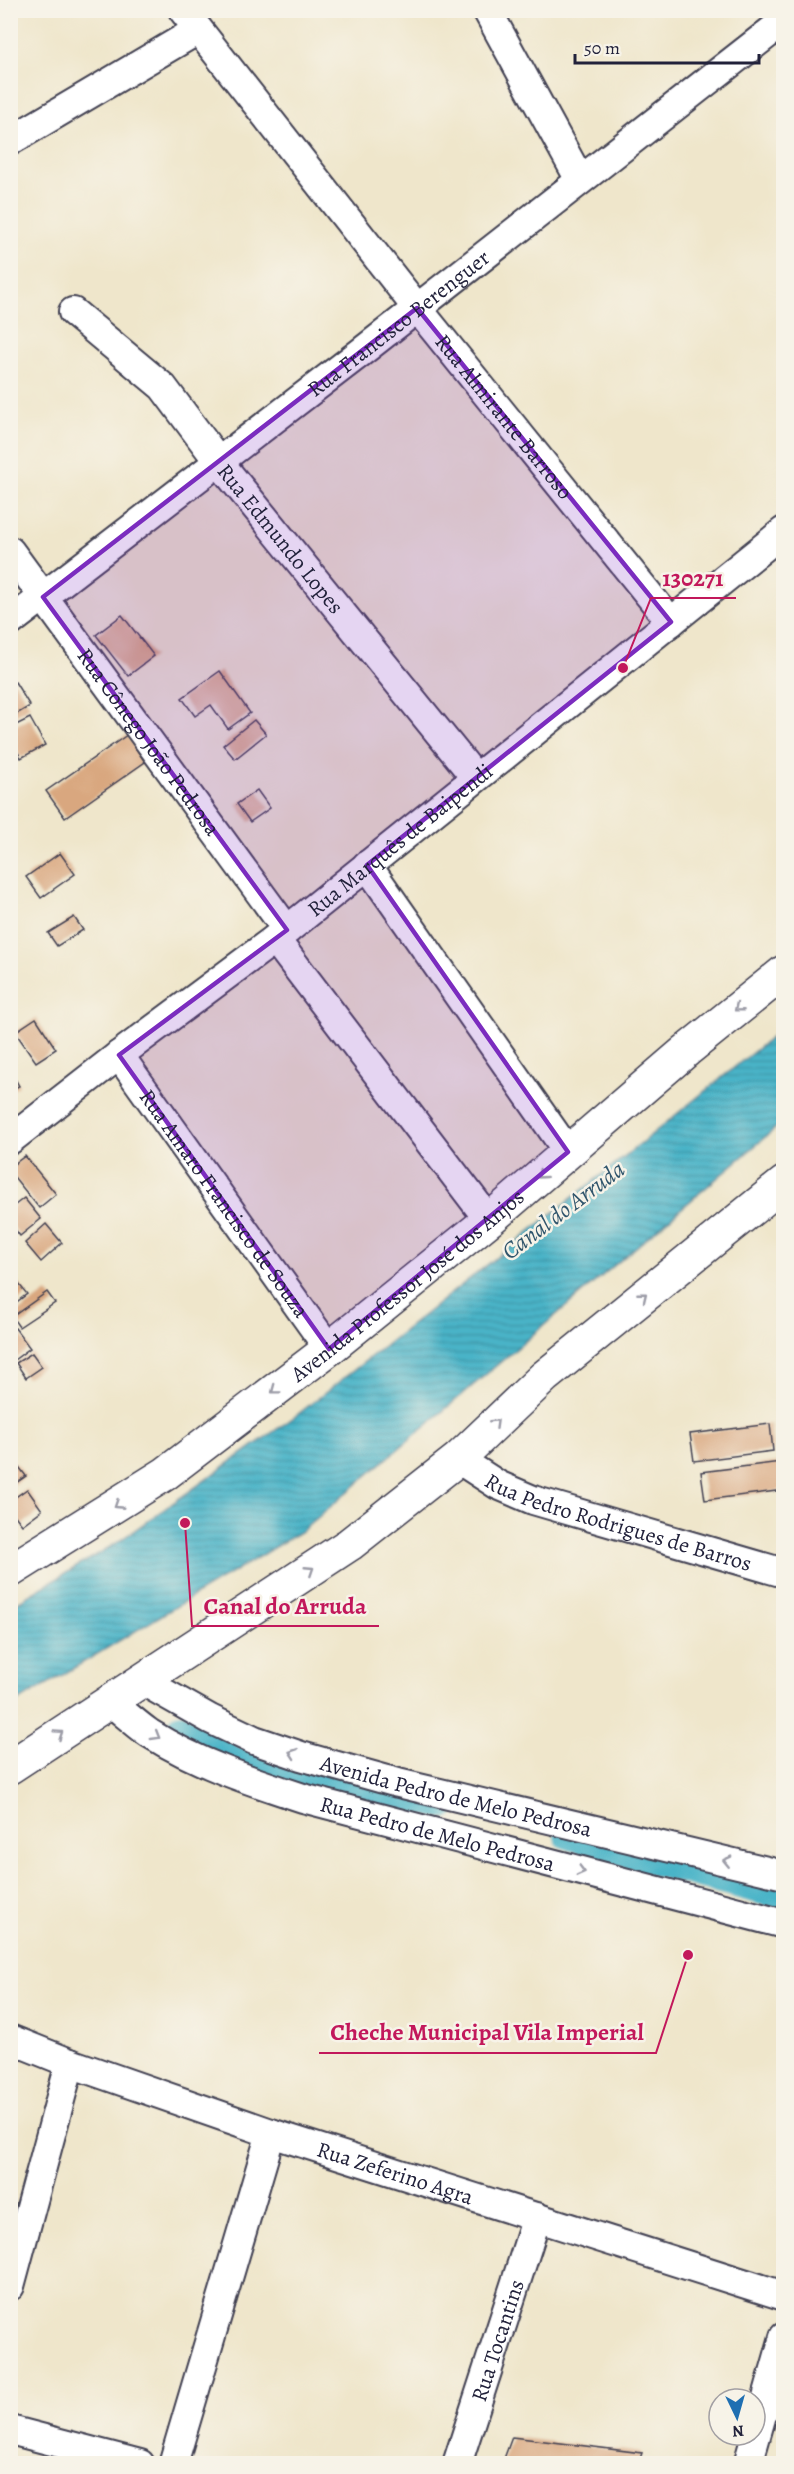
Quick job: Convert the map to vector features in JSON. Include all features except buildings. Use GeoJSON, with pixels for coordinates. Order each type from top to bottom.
{"type":"FeatureCollection","features":[{"type":"Feature","properties":{"kind":"main road","name":"Avenida Professor José dos Anjos"},"geometry":{"type":"LineString","coordinates":[[10,1571],[165,1474],[328,1349],[489,1220],[687,1050],[783,972]]}},
{"type":"Feature","properties":{"kind":"main road"},"geometry":{"type":"LineString","coordinates":[[10,1767],[350,1544],[458,1459],[544,1377],[783,1183]]}},
{"type":"Feature","properties":{"kind":"street"},"geometry":{"type":"LineString","coordinates":[[487,10],[580,180]]}},
{"type":"Feature","properties":{"kind":"street"},"geometry":{"type":"LineString","coordinates":[[10,141],[190,20]]}},
{"type":"Feature","properties":{"kind":"street","name":"Rua Almirante Barroso"},"geometry":{"type":"LineString","coordinates":[[190,20],[417,308],[671,622]]}},
{"type":"Feature","properties":{"kind":"street","name":"Rua Francisco Berenguer"},"geometry":{"type":"LineString","coordinates":[[10,622],[219,462],[783,21]]}},
{"type":"Feature","properties":{"kind":"street","name":"Rua Edmundo Lopes"},"geometry":{"type":"LineString","coordinates":[[73,312],[163,387],[219,462],[475,777]]}},
{"type":"Feature","properties":{"kind":"street","name":"Rua Marquês de Baipendi"},"geometry":{"type":"LineString","coordinates":[[10,1140],[119,1055],[281,935],[783,531]]}},
{"type":"Feature","properties":{"kind":"street","name":"Rua Cônego João Pedrosa"},"geometry":{"type":"LineString","coordinates":[[10,551],[281,935],[489,1220]]}},
{"type":"Feature","properties":{"kind":"street"},"geometry":{"type":"LineString","coordinates":[[367,866],[568,1152]]}},
{"type":"Feature","properties":{"kind":"street","name":"Rua Amaro Francisco de Souza"},"geometry":{"type":"LineString","coordinates":[[119,1055],[328,1349]]}},
{"type":"Feature","properties":{"kind":"street","name":"Rua Pedro Rodrigues de Barros"},"geometry":{"type":"LineString","coordinates":[[458,1459],[498,1485],[532,1500],[783,1573]]}},
{"type":"Feature","properties":{"kind":"street","name":"Avenida Pedro de Melo Pedrosa"},"geometry":{"type":"LineString","coordinates":[[141,1680],[210,1719],[254,1740],[302,1756],[398,1783],[783,1875]]}},
{"type":"Feature","properties":{"kind":"street","name":"Rua Pedro de Melo Pedrosa"},"geometry":{"type":"LineString","coordinates":[[109,1701],[149,1732],[180,1750],[246,1780],[303,1798],[783,1924]]}},
{"type":"Feature","properties":{"kind":"street","name":"Rua Zeferino Agra"},"geometry":{"type":"LineString","coordinates":[[10,2039],[69,2063],[271,2133],[783,2296]]}},
{"type":"Feature","properties":{"kind":"street"},"geometry":{"type":"LineString","coordinates":[[10,2286],[69,2063]]}},
{"type":"Feature","properties":{"kind":"street"},"geometry":{"type":"LineString","coordinates":[[173,2463],[271,2133]]}},
{"type":"Feature","properties":{"kind":"street","name":"Rua Tocantins"},"geometry":{"type":"LineString","coordinates":[[457,2463],[537,2217]]}},
{"type":"Feature","properties":{"kind":"street"},"geometry":{"type":"LineString","coordinates":[[748,2463],[783,2337]]}},
{"type":"Feature","properties":{"kind":"street"},"geometry":{"type":"LineString","coordinates":[[10,2430],[140,2463]]}},
{"type":"Feature","properties":{"kind":"highlighted area"},"geometry":{"type":"Polygon","coordinates":[[[417,308],[671,622],[367,865],[568,1152],[329,1349],[119,1055],[287,930],[43,597],[417,308]]]}},
{"type":"Feature","properties":{"kind":"water"},"geometry":{"type":"Polygon","coordinates":[[[783,1028],[783,1122],[303,1530],[11,1706],[11,1606],[115,1544],[297,1415],[783,1028]]]}},
{"type":"Feature","properties":{"kind":"waterway"},"geometry":{"type":"LineString","coordinates":[[181,1726],[233,1758],[277,1771],[350,1783],[387,1797],[444,1806]]}},
{"type":"Feature","properties":{"kind":"waterway"},"geometry":{"type":"LineString","coordinates":[[567,1836],[630,1857],[784,1898]]}},
{"type":"Feature","properties":{"kind":"place","name":"130271"},"geometry":{"type":"Point","coordinates":[623,668]}},
{"type":"Feature","properties":{"kind":"place","name":"Canal do Arruda"},"geometry":{"type":"Point","coordinates":[185,1523]}},
{"type":"Feature","properties":{"kind":"place","name":"Cheche Municipal Vila Imperial"},"geometry":{"type":"Point","coordinates":[688,1955]}}]}
